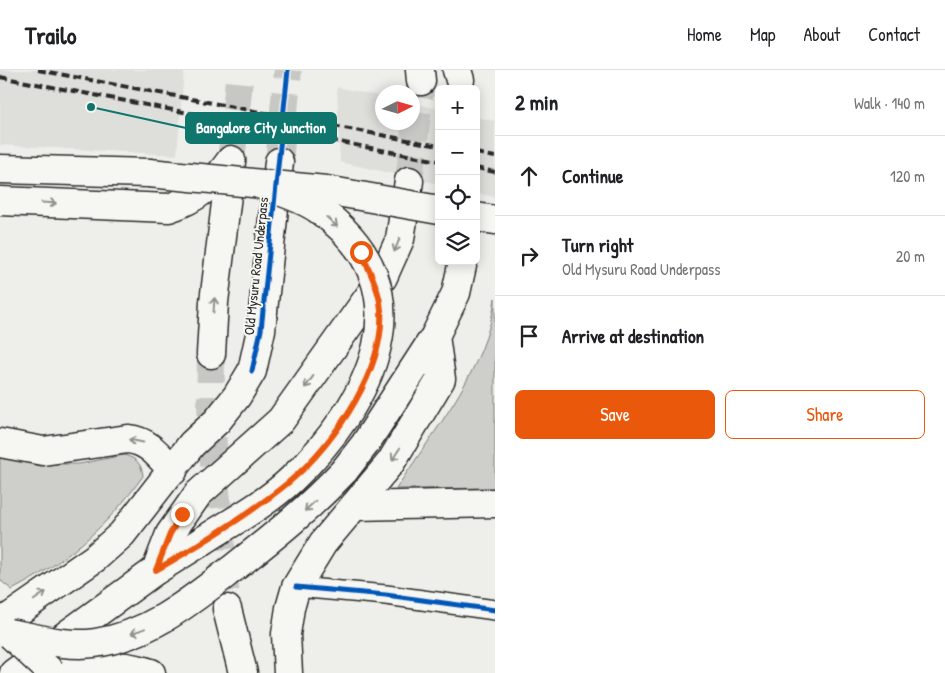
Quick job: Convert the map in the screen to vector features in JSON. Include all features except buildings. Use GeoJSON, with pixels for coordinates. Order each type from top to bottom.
{"type":"FeatureCollection","features":[{"type":"Feature","properties":{"kind":"main road"},"geometry":{"type":"LineString","coordinates":[[0,201],[169,208],[191,199],[213,184],[232,156],[214,302],[211,354]]}},
{"type":"Feature","properties":{"kind":"main road","name":"Old Mysuru Road Underpass"},"geometry":{"type":"LineString","coordinates":[[3,628],[95,558],[122,534],[173,471],[192,444],[217,422],[237,396],[252,371],[261,330],[279,162]]}},
{"type":"Feature","properties":{"kind":"main road"},"geometry":{"type":"LineString","coordinates":[[0,169],[149,173],[326,190],[435,209]]}},
{"type":"Feature","properties":{"kind":"main road"},"geometry":{"type":"LineString","coordinates":[[156,570],[170,534],[187,507],[198,494],[281,420],[383,277],[400,239],[409,181]]}},
{"type":"Feature","properties":{"kind":"main road"},"geometry":{"type":"LineString","coordinates":[[14,673],[156,570],[270,497],[291,480],[340,424],[367,380],[376,357],[381,330],[380,301],[372,276],[361,252],[318,209],[300,199],[259,184]]}},
{"type":"Feature","properties":{"kind":"main road"},"geometry":{"type":"LineString","coordinates":[[480,218],[495,220]]}},
{"type":"Feature","properties":{"kind":"main road"},"geometry":{"type":"LineString","coordinates":[[3,628],[43,641],[94,643],[142,631],[181,608],[300,516],[344,471],[365,444],[435,336],[456,293],[462,265]]}},
{"type":"Feature","properties":{"kind":"main road"},"geometry":{"type":"LineString","coordinates":[[288,673],[286,634],[296,587],[323,543],[390,462],[441,379],[435,336]]}},
{"type":"Feature","properties":{"kind":"main road"},"geometry":{"type":"LineString","coordinates":[[0,443],[43,451],[78,448],[128,439],[140,440],[149,445],[173,471]]}},
{"type":"Feature","properties":{"kind":"main road"},"geometry":{"type":"LineString","coordinates":[[354,506],[495,503]]}},
{"type":"Feature","properties":{"kind":"main road"},"geometry":{"type":"LineString","coordinates":[[227,608],[243,673]]}},
{"type":"Feature","properties":{"kind":"main road"},"geometry":{"type":"LineString","coordinates":[[3,628],[52,673]]}},
{"type":"Feature","properties":{"kind":"main road"},"geometry":{"type":"LineString","coordinates":[[43,673],[68,667],[98,665],[134,668],[151,673]]}},
{"type":"Feature","properties":{"kind":"street"},"geometry":{"type":"LineString","coordinates":[[296,587],[386,595],[495,610]]}},
{"type":"Feature","properties":{"kind":"shaded area"},"geometry":{"type":"Polygon","coordinates":[[[0,70],[184,70],[177,155],[0,145],[0,70]]]}},
{"type":"Feature","properties":{"kind":"shaded area"},"geometry":{"type":"Polygon","coordinates":[[[337,87],[375,95],[375,130],[420,130],[420,105],[435,108],[435,183],[340,162],[337,87]]]}},
{"type":"Feature","properties":{"kind":"shaded area"},"geometry":{"type":"Polygon","coordinates":[[[480,118],[495,121],[495,197],[480,194],[480,118]]]}},
{"type":"Feature","properties":{"kind":"shaded area"},"geometry":{"type":"Polygon","coordinates":[[[495,298],[495,488],[396,489],[457,398],[470,374],[482,349],[490,324],[495,298]]]}},
{"type":"Feature","properties":{"kind":"shaded area"},"geometry":{"type":"Polygon","coordinates":[[[124,455],[138,462],[143,476],[130,494],[100,527],[68,555],[12,590],[0,580],[0,458],[40,464],[79,464],[124,455]]]}},
{"type":"Feature","properties":{"kind":"tunnel"},"geometry":{"type":"LineString","coordinates":[[232,152],[240,70]]}},
{"type":"Feature","properties":{"kind":"tunnel"},"geometry":{"type":"LineString","coordinates":[[279,162],[288,70]]}},
{"type":"Feature","properties":{"kind":"tunnel"},"geometry":{"type":"LineString","coordinates":[[409,181],[421,81]]}},
{"type":"Feature","properties":{"kind":"tunnel"},"geometry":{"type":"LineString","coordinates":[[211,354],[213,450],[227,609]]}},
{"type":"Feature","properties":{"kind":"railway"},"geometry":{"type":"LineString","coordinates":[[38,70],[435,145]]}},
{"type":"Feature","properties":{"kind":"railway"},"geometry":{"type":"LineString","coordinates":[[0,77],[435,160]]}},
{"type":"Feature","properties":{"kind":"railway"},"geometry":{"type":"LineString","coordinates":[[480,154],[495,157]]}},
{"type":"Feature","properties":{"kind":"railway"},"geometry":{"type":"LineString","coordinates":[[480,169],[495,172]]}},
{"type":"Feature","properties":{"kind":"cycle path"},"geometry":{"type":"LineString","coordinates":[[252,371],[261,330],[288,70]]}},
{"type":"Feature","properties":{"kind":"cycle path"},"geometry":{"type":"LineString","coordinates":[[296,587],[386,595],[495,610]]}},
{"type":"Feature","properties":{"kind":"place","name":"Bangalore City Junction"},"geometry":{"type":"Point","coordinates":[91,107]}},
{"type":"Feature","properties":{"kind":"route"},"geometry":{"type":"LineString","coordinates":[[182,514],[170,534],[156,570],[270,497],[291,480],[340,424],[367,380],[376,357],[381,330],[380,301],[372,276],[361,252]]}}]}
